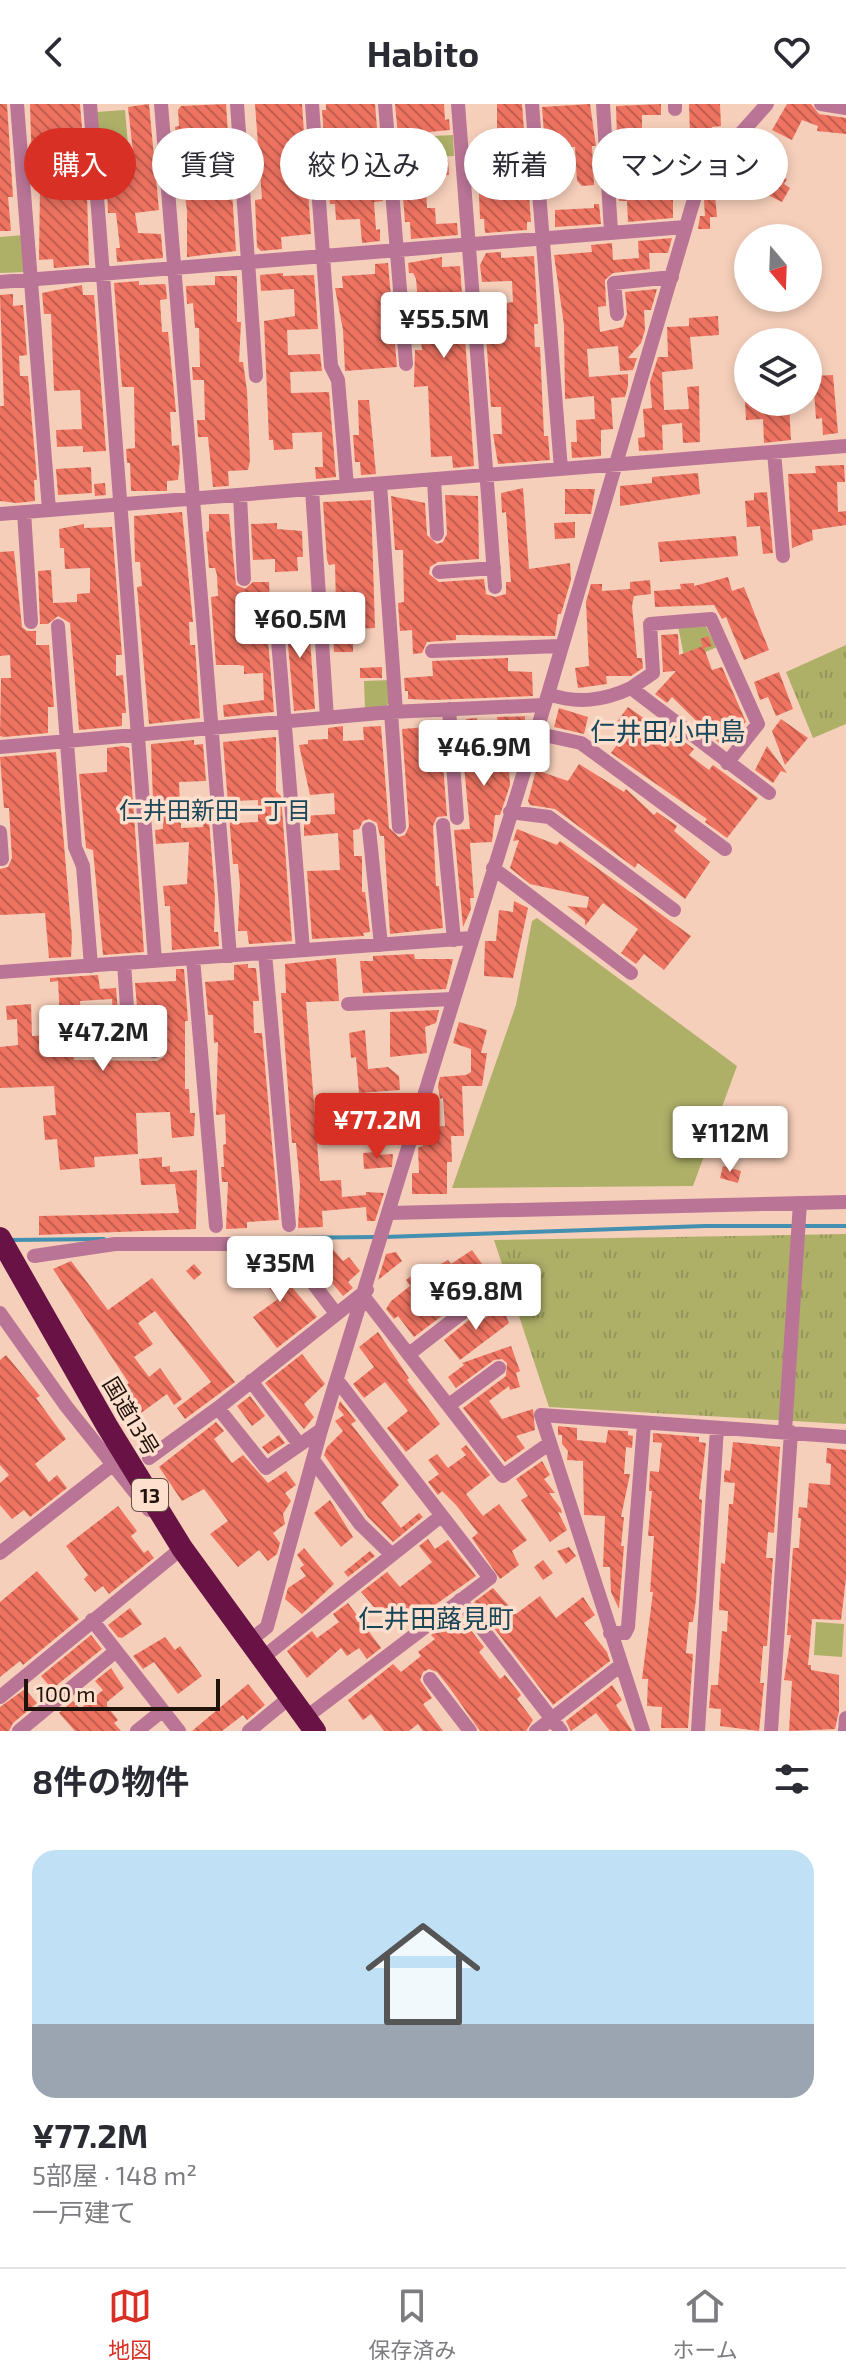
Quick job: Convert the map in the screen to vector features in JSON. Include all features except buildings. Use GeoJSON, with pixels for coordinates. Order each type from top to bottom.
{"type":"FeatureCollection","features":[{"type":"Feature","properties":{"kind":"highway","name":"国道13号"},"geometry":{"type":"LineString","coordinates":[[10,1253],[107,1426],[182,1548],[310,1725]]}},
{"type":"Feature","properties":{"kind":"street"},"geometry":{"type":"LineString","coordinates":[[17,104],[49,510]]}},
{"type":"Feature","properties":{"kind":"street"},"geometry":{"type":"LineString","coordinates":[[90,104],[155,961]]}},
{"type":"Feature","properties":{"kind":"street"},"geometry":{"type":"LineString","coordinates":[[161,104],[230,956]]}},
{"type":"Feature","properties":{"kind":"street"},"geometry":{"type":"LineString","coordinates":[[237,104],[256,376]]}},
{"type":"Feature","properties":{"kind":"street"},"geometry":{"type":"LineString","coordinates":[[312,104],[331,366],[338,380],[347,486]]}},
{"type":"Feature","properties":{"kind":"street"},"geometry":{"type":"LineString","coordinates":[[385,104],[406,364]]}},
{"type":"Feature","properties":{"kind":"street"},"geometry":{"type":"LineString","coordinates":[[458,104],[495,587]]}},
{"type":"Feature","properties":{"kind":"street"},"geometry":{"type":"LineString","coordinates":[[532,104],[561,469]]}},
{"type":"Feature","properties":{"kind":"street"},"geometry":{"type":"LineString","coordinates":[[603,104],[611,231]]}},
{"type":"Feature","properties":{"kind":"street"},"geometry":{"type":"LineString","coordinates":[[254,1650],[267,1627],[321,1430],[366,1293],[406,1146],[546,700],[695,196],[718,159],[767,104]]}},
{"type":"Feature","properties":{"kind":"street"},"geometry":{"type":"LineString","coordinates":[[821,104],[846,108]]}},
{"type":"Feature","properties":{"kind":"street"},"geometry":{"type":"LineString","coordinates":[[0,282],[685,227]]}},
{"type":"Feature","properties":{"kind":"street"},"geometry":{"type":"LineString","coordinates":[[617,314],[614,283],[672,277]]}},
{"type":"Feature","properties":{"kind":"street"},"geometry":{"type":"LineString","coordinates":[[0,514],[615,467],[846,446]]}},
{"type":"Feature","properties":{"kind":"street"},"geometry":{"type":"LineString","coordinates":[[774,452],[783,556]]}},
{"type":"Feature","properties":{"kind":"street"},"geometry":{"type":"LineString","coordinates":[[434,480],[437,534]]}},
{"type":"Feature","properties":{"kind":"street"},"geometry":{"type":"LineString","coordinates":[[380,484],[399,827]]}},
{"type":"Feature","properties":{"kind":"street"},"geometry":{"type":"LineString","coordinates":[[312,489],[327,718]]}},
{"type":"Feature","properties":{"kind":"street"},"geometry":{"type":"LineString","coordinates":[[240,495],[244,579]]}},
{"type":"Feature","properties":{"kind":"street"},"geometry":{"type":"LineString","coordinates":[[24,512],[31,622]]}},
{"type":"Feature","properties":{"kind":"street"},"geometry":{"type":"LineString","coordinates":[[439,572],[494,568]]}},
{"type":"Feature","properties":{"kind":"street"},"geometry":{"type":"LineString","coordinates":[[276,615],[303,950]]}},
{"type":"Feature","properties":{"kind":"street"},"geometry":{"type":"LineString","coordinates":[[0,747],[393,712],[546,700],[609,699],[653,673],[650,624],[711,619],[758,724],[727,763]]}},
{"type":"Feature","properties":{"kind":"street"},"geometry":{"type":"LineString","coordinates":[[58,626],[75,847],[83,866],[91,966]]}},
{"type":"Feature","properties":{"kind":"street"},"geometry":{"type":"LineString","coordinates":[[432,651],[560,646]]}},
{"type":"Feature","properties":{"kind":"street"},"geometry":{"type":"LineString","coordinates":[[631,688],[769,793]]}},
{"type":"Feature","properties":{"kind":"street"},"geometry":{"type":"LineString","coordinates":[[449,709],[457,818]]}},
{"type":"Feature","properties":{"kind":"street"},"geometry":{"type":"LineString","coordinates":[[535,733],[581,743],[725,849]]}},
{"type":"Feature","properties":{"kind":"street"},"geometry":{"type":"LineString","coordinates":[[510,812],[549,817],[674,910]]}},
{"type":"Feature","properties":{"kind":"street"},"geometry":{"type":"LineString","coordinates":[[443,825],[454,940]]}},
{"type":"Feature","properties":{"kind":"street"},"geometry":{"type":"LineString","coordinates":[[369,829],[381,945]]}},
{"type":"Feature","properties":{"kind":"street"},"geometry":{"type":"LineString","coordinates":[[0,832],[2,859]]}},
{"type":"Feature","properties":{"kind":"street"},"geometry":{"type":"LineString","coordinates":[[493,868],[631,973]]}},
{"type":"Feature","properties":{"kind":"street"},"geometry":{"type":"LineString","coordinates":[[0,972],[472,938]]}},
{"type":"Feature","properties":{"kind":"street"},"geometry":{"type":"LineString","coordinates":[[265,953],[289,1225]]}},
{"type":"Feature","properties":{"kind":"street"},"geometry":{"type":"LineString","coordinates":[[193,958],[216,1226]]}},
{"type":"Feature","properties":{"kind":"street"},"geometry":{"type":"LineString","coordinates":[[124,963],[128,1022],[154,1051]]}},
{"type":"Feature","properties":{"kind":"street"},"geometry":{"type":"LineString","coordinates":[[348,1004],[453,999]]}},
{"type":"Feature","properties":{"kind":"street"},"geometry":{"type":"LineString","coordinates":[[388,1220],[800,1210],[846,1202]]}},
{"type":"Feature","properties":{"kind":"street"},"geometry":{"type":"LineString","coordinates":[[771,1731],[800,1210]]}},
{"type":"Feature","properties":{"kind":"street"},"geometry":{"type":"LineString","coordinates":[[10,1253],[115,1244],[283,1244],[335,1312]]}},
{"type":"Feature","properties":{"kind":"street"},"geometry":{"type":"LineString","coordinates":[[409,1354],[497,1286]]}},
{"type":"Feature","properties":{"kind":"street"},"geometry":{"type":"LineString","coordinates":[[149,1458],[218,1408],[335,1312],[366,1293]]}},
{"type":"Feature","properties":{"kind":"street"},"geometry":{"type":"LineString","coordinates":[[366,1293],[503,1476],[550,1443]]}},
{"type":"Feature","properties":{"kind":"street"},"geometry":{"type":"LineString","coordinates":[[0,1313],[111,1466],[182,1548],[0,1697]]}},
{"type":"Feature","properties":{"kind":"street"},"geometry":{"type":"LineString","coordinates":[[449,1405],[499,1368]]}},
{"type":"Feature","properties":{"kind":"street"},"geometry":{"type":"LineString","coordinates":[[310,1725],[490,1578],[337,1380]]}},
{"type":"Feature","properties":{"kind":"street"},"geometry":{"type":"LineString","coordinates":[[251,1381],[299,1444]]}},
{"type":"Feature","properties":{"kind":"street"},"geometry":{"type":"LineString","coordinates":[[218,1408],[266,1468],[321,1430]]}},
{"type":"Feature","properties":{"kind":"street"},"geometry":{"type":"LineString","coordinates":[[643,1731],[541,1415],[846,1437]]}},
{"type":"Feature","properties":{"kind":"street"},"geometry":{"type":"LineString","coordinates":[[610,1633],[625,1633],[628,1627],[644,1424]]}},
{"type":"Feature","properties":{"kind":"street"},"geometry":{"type":"LineString","coordinates":[[698,1731],[717,1428]]}},
{"type":"Feature","properties":{"kind":"street"},"geometry":{"type":"LineString","coordinates":[[313,1460],[360,1524],[392,1555]]}},
{"type":"Feature","properties":{"kind":"street"},"geometry":{"type":"LineString","coordinates":[[0,1553],[111,1466]]}},
{"type":"Feature","properties":{"kind":"street"},"geometry":{"type":"LineString","coordinates":[[254,1650],[392,1555],[441,1516]]}},
{"type":"Feature","properties":{"kind":"street"},"geometry":{"type":"LineString","coordinates":[[460,1600],[561,1731]]}},
{"type":"Feature","properties":{"kind":"street"},"geometry":{"type":"LineString","coordinates":[[92,1620],[179,1731]]}},
{"type":"Feature","properties":{"kind":"street"},"geometry":{"type":"LineString","coordinates":[[19,1731],[116,1651]]}},
{"type":"Feature","properties":{"kind":"street"},"geometry":{"type":"LineString","coordinates":[[536,1731],[621,1665]]}},
{"type":"Feature","properties":{"kind":"street"},"geometry":{"type":"LineString","coordinates":[[430,1679],[470,1731]]}},
{"type":"Feature","properties":{"kind":"street"},"geometry":{"type":"LineString","coordinates":[[249,1731],[289,1698]]}},
{"type":"Feature","properties":{"kind":"street"},"geometry":{"type":"LineString","coordinates":[[137,1731],[162,1711]]}},
{"type":"Feature","properties":{"kind":"street"},"geometry":{"type":"LineString","coordinates":[[845,1731],[846,1718]]}},
{"type":"Feature","properties":{"kind":"green space"},"geometry":{"type":"Polygon","coordinates":[[[125,110],[127,128],[97,128],[96,112],[125,110]]]}},
{"type":"Feature","properties":{"kind":"green space"},"geometry":{"type":"Polygon","coordinates":[[[448,135],[453,135],[454,156],[448,156],[448,135]]]}},
{"type":"Feature","properties":{"kind":"green space"},"geometry":{"type":"Polygon","coordinates":[[[24,235],[26,272],[0,273],[0,237],[24,235]]]}},
{"type":"Feature","properties":{"kind":"green space"},"geometry":{"type":"Polygon","coordinates":[[[704,623],[717,647],[685,661],[678,626],[704,623]]]}},
{"type":"Feature","properties":{"kind":"green space"},"geometry":{"type":"Polygon","coordinates":[[[846,645],[846,724],[813,738],[786,672],[846,645]]]}},
{"type":"Feature","properties":{"kind":"green space"},"geometry":{"type":"Polygon","coordinates":[[[391,680],[391,701],[384,708],[365,709],[364,681],[391,680]]]}},
{"type":"Feature","properties":{"kind":"green space"},"geometry":{"type":"Polygon","coordinates":[[[537,918],[737,1066],[693,1186],[452,1188],[516,1005],[532,921],[537,918]]]}},
{"type":"Feature","properties":{"kind":"green space"},"geometry":{"type":"Polygon","coordinates":[[[846,1234],[846,1424],[549,1407],[494,1240],[846,1234]]]}},
{"type":"Feature","properties":{"kind":"green space"},"geometry":{"type":"Polygon","coordinates":[[[816,1622],[844,1624],[842,1657],[814,1655],[816,1622]]]}},
{"type":"Feature","properties":{"kind":"waterway"},"geometry":{"type":"LineString","coordinates":[[385,1237],[705,1226],[846,1226]]}},
{"type":"Feature","properties":{"kind":"waterway"},"geometry":{"type":"LineString","coordinates":[[281,1238],[376,1237]]}},
{"type":"Feature","properties":{"kind":"waterway"},"geometry":{"type":"LineString","coordinates":[[9,1240],[104,1239]]}},
{"type":"Feature","properties":{"kind":"district","name":"仁井田小中島"},"geometry":{"type":"Point","coordinates":[668,730]}},
{"type":"Feature","properties":{"kind":"district","name":"仁井田新田一丁目"},"geometry":{"type":"Point","coordinates":[215,809]}},
{"type":"Feature","properties":{"kind":"district","name":"仁井田蕗見町"},"geometry":{"type":"Point","coordinates":[436,1617]}}]}
